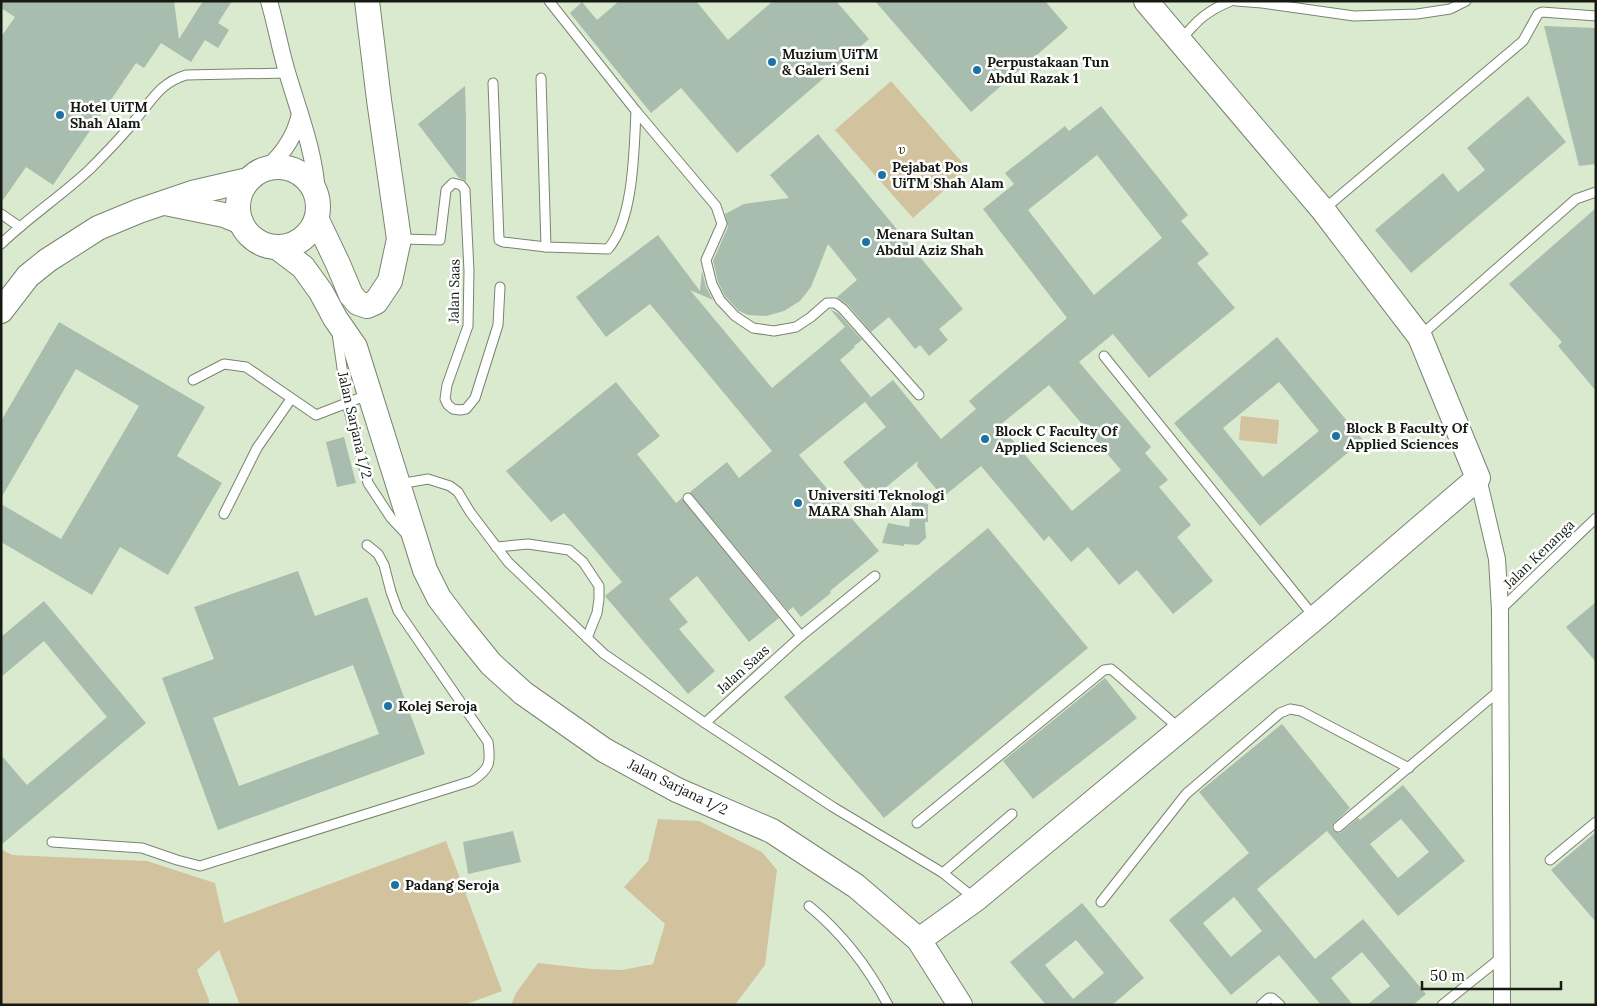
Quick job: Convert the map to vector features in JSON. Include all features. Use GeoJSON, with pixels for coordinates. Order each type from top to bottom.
{"type":"FeatureCollection","features":[{"type":"Feature","properties":{"kind":"street"},"geometry":{"type":"LineString","coordinates":[[269,1],[287,73],[301,112],[316,175],[318,212],[316,220],[302,240],[287,247],[270,247],[255,240],[241,222],[238,213],[240,195],[258,174],[277,159],[292,137],[301,112]]}},
{"type":"Feature","properties":{"kind":"street"},"geometry":{"type":"LineString","coordinates":[[316,220],[351,295],[358,303],[367,306],[376,302],[390,281],[399,239],[367,1]]}},
{"type":"Feature","properties":{"kind":"street"},"geometry":{"type":"LineString","coordinates":[[1146,1],[1322,210],[1420,337],[1478,478],[1497,559],[1500,610],[1502,1005]]}},
{"type":"Feature","properties":{"kind":"street"},"geometry":{"type":"LineString","coordinates":[[1,311],[28,276],[48,260],[98,228],[139,211],[192,192],[278,167],[298,172],[306,178],[317,195]]}},
{"type":"Feature","properties":{"kind":"street"},"geometry":{"type":"LineString","coordinates":[[164,203],[224,215],[241,222]]}},
{"type":"Feature","properties":{"kind":"street","name":"Jalan Sarjana 1/2"},"geometry":{"type":"LineString","coordinates":[[278,248],[303,268],[321,292],[335,318],[355,347],[426,570],[439,598],[491,664],[523,693],[604,750],[677,790],[772,831],[856,886],[920,940],[960,1005]]}},
{"type":"Feature","properties":{"kind":"street"},"geometry":{"type":"LineString","coordinates":[[920,940],[976,899],[1181,730],[1478,478]]}},
{"type":"Feature","properties":{"kind":"lane"},"geometry":{"type":"LineString","coordinates":[[549,1],[636,111],[716,206],[722,224],[706,260],[712,284],[720,300],[736,316],[753,328],[774,331],[796,327],[827,303],[835,303],[843,309],[919,396]]}},
{"type":"Feature","properties":{"kind":"lane"},"geometry":{"type":"LineString","coordinates":[[1179,42],[1192,26],[1211,10],[1231,1]]}},
{"type":"Feature","properties":{"kind":"lane"},"geometry":{"type":"LineString","coordinates":[[1236,1],[1354,16],[1417,14],[1450,9],[1466,1]]}},
{"type":"Feature","properties":{"kind":"lane"},"geometry":{"type":"LineString","coordinates":[[1322,210],[1523,41],[1538,14],[1542,12],[1596,16]]}},
{"type":"Feature","properties":{"kind":"lane"},"geometry":{"type":"LineString","coordinates":[[1,244],[54,201],[90,168],[136,120],[160,89],[173,79],[186,75],[287,73]]}},
{"type":"Feature","properties":{"kind":"lane"},"geometry":{"type":"LineString","coordinates":[[542,78],[546,247]]}},
{"type":"Feature","properties":{"kind":"lane"},"geometry":{"type":"LineString","coordinates":[[492,83],[499,240],[503,242],[546,247],[608,249],[623,219],[629,192],[636,111]]}},
{"type":"Feature","properties":{"kind":"lane","name":"Jalan Saas"},"geometry":{"type":"LineString","coordinates":[[399,239],[440,240],[446,190],[448,186],[456,183],[461,185],[465,190],[469,286],[468,326],[446,392],[445,399],[453,409],[466,409],[474,398],[498,325],[500,287]]}},
{"type":"Feature","properties":{"kind":"lane"},"geometry":{"type":"LineString","coordinates":[[1420,337],[1576,199],[1596,192]]}},
{"type":"Feature","properties":{"kind":"lane"},"geometry":{"type":"LineString","coordinates":[[1,214],[20,227]]}},
{"type":"Feature","properties":{"kind":"lane","name":"Jalan Sarjana 1/2"},"geometry":{"type":"LineString","coordinates":[[335,318],[347,403],[368,484],[391,518],[418,546]]}},
{"type":"Feature","properties":{"kind":"lane"},"geometry":{"type":"LineString","coordinates":[[1104,356],[1315,618]]}},
{"type":"Feature","properties":{"kind":"lane"},"geometry":{"type":"LineString","coordinates":[[193,380],[224,364],[246,367],[316,415],[370,394]]}},
{"type":"Feature","properties":{"kind":"lane"},"geometry":{"type":"LineString","coordinates":[[224,514],[257,448],[291,398]]}},
{"type":"Feature","properties":{"kind":"lane"},"geometry":{"type":"LineString","coordinates":[[398,484],[428,479],[450,486],[458,492],[508,562],[604,654],[833,807],[943,873],[976,899]]}},
{"type":"Feature","properties":{"kind":"lane"},"geometry":{"type":"LineString","coordinates":[[688,498],[800,636]]}},
{"type":"Feature","properties":{"kind":"lane","name":"Jalan Kenanga"},"geometry":{"type":"LineString","coordinates":[[1500,610],[1596,518]]}},
{"type":"Feature","properties":{"kind":"lane"},"geometry":{"type":"LineString","coordinates":[[496,547],[528,544],[569,550],[583,562],[599,586],[597,613],[587,638]]}},
{"type":"Feature","properties":{"kind":"lane"},"geometry":{"type":"LineString","coordinates":[[52,842],[142,848],[200,866],[472,781],[484,772],[490,760],[488,742],[398,611],[384,565],[378,554],[367,545]]}},
{"type":"Feature","properties":{"kind":"lane","name":"Jalan Saas"},"geometry":{"type":"LineString","coordinates":[[705,723],[800,636],[875,576]]}},
{"type":"Feature","properties":{"kind":"lane"},"geometry":{"type":"LineString","coordinates":[[917,823],[1104,670],[1110,670],[1117,674],[1181,730]]}},
{"type":"Feature","properties":{"kind":"lane"},"geometry":{"type":"LineString","coordinates":[[1338,827],[1500,690]]}},
{"type":"Feature","properties":{"kind":"lane"},"geometry":{"type":"LineString","coordinates":[[1101,902],[1186,794],[1280,713],[1290,710],[1300,711],[1409,768]]}},
{"type":"Feature","properties":{"kind":"lane"},"geometry":{"type":"LineString","coordinates":[[943,873],[1012,814]]}},
{"type":"Feature","properties":{"kind":"lane"},"geometry":{"type":"LineString","coordinates":[[1550,860],[1596,822]]}},
{"type":"Feature","properties":{"kind":"lane"},"geometry":{"type":"LineString","coordinates":[[809,906],[843,938],[872,977],[888,1005]]}},
{"type":"Feature","properties":{"kind":"lane"},"geometry":{"type":"LineString","coordinates":[[1442,1005],[1503,956]]}},
{"type":"Feature","properties":{"kind":"lane"},"geometry":{"type":"LineString","coordinates":[[1261,1005],[1268,998],[1272,998],[1280,1005]]}},
{"type":"Feature","properties":{"kind":"shaded area","name":"Universiti Teknologi MARA Shah Alam"},"geometry":{"type":"Polygon","coordinates":[[[1,1],[1596,1],[1596,1005],[1,1005],[1,1]]]}},
{"type":"Feature","properties":{"kind":"green space","name":"v"},"geometry":{"type":"Polygon","coordinates":[[[891,81],[968,169],[913,218],[835,130],[891,81]]]}},
{"type":"Feature","properties":{"kind":"green space"},"geometry":{"type":"Polygon","coordinates":[[[1241,416],[1279,420],[1277,444],[1239,440],[1241,416]]]}},
{"type":"Feature","properties":{"kind":"green space"},"geometry":{"type":"Polygon","coordinates":[[[658,819],[699,821],[762,852],[777,870],[765,965],[735,1005],[511,1005],[516,993],[538,963],[591,969],[622,970],[653,964],[665,924],[624,887],[648,861],[658,819]]]}},
{"type":"Feature","properties":{"kind":"green space"},"geometry":{"type":"Polygon","coordinates":[[[446,841],[502,991],[464,1005],[240,1005],[219,950],[197,970],[209,1000],[209,1005],[1,1005],[1,849],[12,855],[147,861],[215,883],[224,923],[446,841]]]}},
{"type":"Feature","properties":{"kind":"building","name":"Hotel UiTM Shah Alam"},"geometry":{"type":"Polygon","coordinates":[[[1,1],[174,1],[179,39],[203,1],[232,1],[218,23],[229,30],[218,48],[205,40],[191,62],[161,43],[144,68],[136,63],[53,185],[26,167],[1,203],[1,37],[15,17],[1,8],[1,1]]]}},
{"type":"Feature","properties":{"kind":"building"},"geometry":{"type":"Polygon","coordinates":[[[619,1],[696,1],[728,40],[773,1],[836,1],[869,39],[737,153],[681,88],[651,113],[570,13],[582,2],[597,20],[619,1]]]}},
{"type":"Feature","properties":{"kind":"building","name":"Perpustakaan Tun Abdul Razak 1"},"geometry":{"type":"Polygon","coordinates":[[[875,1],[1045,1],[1068,28],[971,112],[875,1]]]}},
{"type":"Feature","properties":{"kind":"building"},"geometry":{"type":"Polygon","coordinates":[[[1544,26],[1596,28],[1596,164],[1579,166],[1544,26]]]}},
{"type":"Feature","properties":{"kind":"building"},"geometry":{"type":"Polygon","coordinates":[[[465,86],[466,181],[459,178],[418,124],[465,86]]]}},
{"type":"Feature","properties":{"kind":"building"},"geometry":{"type":"Polygon","coordinates":[[[1528,96],[1566,142],[1411,273],[1375,230],[1443,173],[1458,192],[1485,170],[1467,148],[1528,96]]]}},
{"type":"Feature","properties":{"kind":"building"},"geometry":{"type":"Polygon","coordinates":[[[1101,106],[1188,215],[1181,221],[1209,254],[1197,263],[1235,308],[1149,378],[1113,334],[1079,362],[1151,447],[1145,453],[1168,480],[1159,487],[1191,525],[1177,537],[1213,581],[1173,614],[1137,570],[1119,585],[1088,547],[1071,562],[1049,536],[1044,541],[981,466],[943,497],[917,466],[918,461],[873,498],[843,462],[886,427],[865,402],[893,380],[941,439],[976,409],[969,401],[1067,318],[983,209],[1014,184],[1005,173],[1065,126],[1069,131],[1101,106]],[[1097,155],[1028,210],[1094,295],[1162,238],[1097,155]],[[1049,385],[1000,425],[1072,511],[1121,470],[1049,385]]]}},
{"type":"Feature","properties":{"kind":"building"},"geometry":{"type":"Polygon","coordinates":[[[818,134],[963,309],[939,329],[948,340],[929,356],[920,345],[915,349],[889,317],[871,332],[848,305],[837,297],[857,280],[828,244],[811,287],[800,301],[784,311],[766,316],[748,315],[739,311],[725,296],[718,282],[713,261],[728,227],[725,214],[744,204],[789,198],[770,175],[818,134]]]}},
{"type":"Feature","properties":{"kind":"building"},"geometry":{"type":"Polygon","coordinates":[[[1596,208],[1596,391],[1558,346],[1562,342],[1509,284],[1596,208]]]}},
{"type":"Feature","properties":{"kind":"building"},"geometry":{"type":"Polygon","coordinates":[[[658,235],[700,291],[702,271],[706,287],[713,300],[690,290],[772,388],[845,327],[830,309],[839,314],[862,340],[840,360],[871,397],[799,455],[879,551],[801,617],[793,607],[788,611],[690,492],[727,462],[739,478],[772,451],[650,304],[606,337],[576,297],[658,235]]]}},
{"type":"Feature","properties":{"kind":"building"},"geometry":{"type":"Polygon","coordinates":[[[59,322],[205,407],[177,456],[222,483],[168,575],[120,547],[92,595],[1,542],[1,504],[61,539],[139,406],[76,369],[1,498],[1,421],[59,322]]]}},
{"type":"Feature","properties":{"kind":"building","name":"Block B Faculty Of Applied Sciences"},"geometry":{"type":"Polygon","coordinates":[[[1277,337],[1363,440],[1260,526],[1174,423],[1277,337]],[[1279,382],[1223,428],[1263,477],[1319,431],[1279,382]]]}},
{"type":"Feature","properties":{"kind":"building"},"geometry":{"type":"Polygon","coordinates":[[[616,382],[660,436],[637,454],[676,503],[682,498],[779,618],[749,642],[697,576],[669,599],[688,622],[679,629],[715,671],[688,694],[605,596],[622,582],[564,513],[551,522],[506,471],[616,382]]]}},
{"type":"Feature","properties":{"kind":"building"},"geometry":{"type":"Polygon","coordinates":[[[344,437],[356,483],[337,487],[326,442],[344,437]]]}},
{"type":"Feature","properties":{"kind":"building"},"geometry":{"type":"Polygon","coordinates":[[[912,501],[928,504],[928,522],[925,522],[926,538],[918,545],[904,544],[904,546],[882,543],[888,523],[909,527],[912,501]]]}},
{"type":"Feature","properties":{"kind":"building"},"geometry":{"type":"Polygon","coordinates":[[[988,528],[1088,648],[884,818],[784,697],[988,528]]]}},
{"type":"Feature","properties":{"kind":"building"},"geometry":{"type":"Polygon","coordinates":[[[298,571],[315,616],[367,597],[425,754],[218,830],[162,678],[214,659],[194,607],[298,571]],[[353,665],[213,718],[239,786],[379,734],[353,665]]]}},
{"type":"Feature","properties":{"kind":"building"},"geometry":{"type":"Polygon","coordinates":[[[44,601],[146,723],[1,845],[1,755],[27,785],[107,717],[44,641],[1,677],[1,637],[44,601]]]}},
{"type":"Feature","properties":{"kind":"building"},"geometry":{"type":"Polygon","coordinates":[[[1596,602],[1596,662],[1566,627],[1596,602]]]}},
{"type":"Feature","properties":{"kind":"building"},"geometry":{"type":"Polygon","coordinates":[[[1105,678],[1137,718],[1033,799],[1003,761],[1105,678]]]}},
{"type":"Feature","properties":{"kind":"building"},"geometry":{"type":"Polygon","coordinates":[[[1282,724],[1350,808],[1334,823],[1332,828],[1334,831],[1340,833],[1358,818],[1360,820],[1403,785],[1465,861],[1398,916],[1327,831],[1257,889],[1315,959],[1363,919],[1426,994],[1413,1005],[1367,1005],[1390,986],[1362,952],[1331,978],[1353,1005],[1321,1005],[1279,955],[1231,995],[1169,920],[1249,853],[1199,792],[1282,724]],[[1401,819],[1370,844],[1398,878],[1429,852],[1401,819]],[[1234,897],[1203,923],[1231,957],[1262,931],[1234,897]]]}},
{"type":"Feature","properties":{"kind":"building"},"geometry":{"type":"Polygon","coordinates":[[[513,831],[521,862],[468,874],[463,842],[513,831]]]}},
{"type":"Feature","properties":{"kind":"building"},"geometry":{"type":"Polygon","coordinates":[[[1596,832],[1596,922],[1551,870],[1596,832]]]}},
{"type":"Feature","properties":{"kind":"building"},"geometry":{"type":"Polygon","coordinates":[[[1082,903],[1144,978],[1112,1005],[1046,1005],[1010,962],[1082,903]],[[1076,940],[1045,965],[1073,999],[1104,973],[1076,940]]]}},
{"type":"Feature","properties":{"kind":"place","name":"Muzium UiTM & Galeri Seni"},"geometry":{"type":"Point","coordinates":[772,62]}},
{"type":"Feature","properties":{"kind":"place","name":"Perpustakaan Tun Abdul Razak 1"},"geometry":{"type":"Point","coordinates":[977,70]}},
{"type":"Feature","properties":{"kind":"place","name":"Hotel UiTM Shah Alam"},"geometry":{"type":"Point","coordinates":[60,115]}},
{"type":"Feature","properties":{"kind":"place","name":"Pejabat Pos UiTM Shah Alam"},"geometry":{"type":"Point","coordinates":[882,175]}},
{"type":"Feature","properties":{"kind":"place","name":"Menara Sultan Abdul Aziz Shah"},"geometry":{"type":"Point","coordinates":[866,242]}},
{"type":"Feature","properties":{"kind":"place","name":"Block B Faculty Of Applied Sciences"},"geometry":{"type":"Point","coordinates":[1336,436]}},
{"type":"Feature","properties":{"kind":"place","name":"Block C Faculty Of Applied Sciences"},"geometry":{"type":"Point","coordinates":[985,439]}},
{"type":"Feature","properties":{"kind":"place","name":"Universiti Teknologi MARA Shah Alam"},"geometry":{"type":"Point","coordinates":[798,503]}},
{"type":"Feature","properties":{"kind":"place","name":"Kolej Seroja"},"geometry":{"type":"Point","coordinates":[388,706]}},
{"type":"Feature","properties":{"kind":"place","name":"Padang Seroja"},"geometry":{"type":"Point","coordinates":[395,885]}}]}
